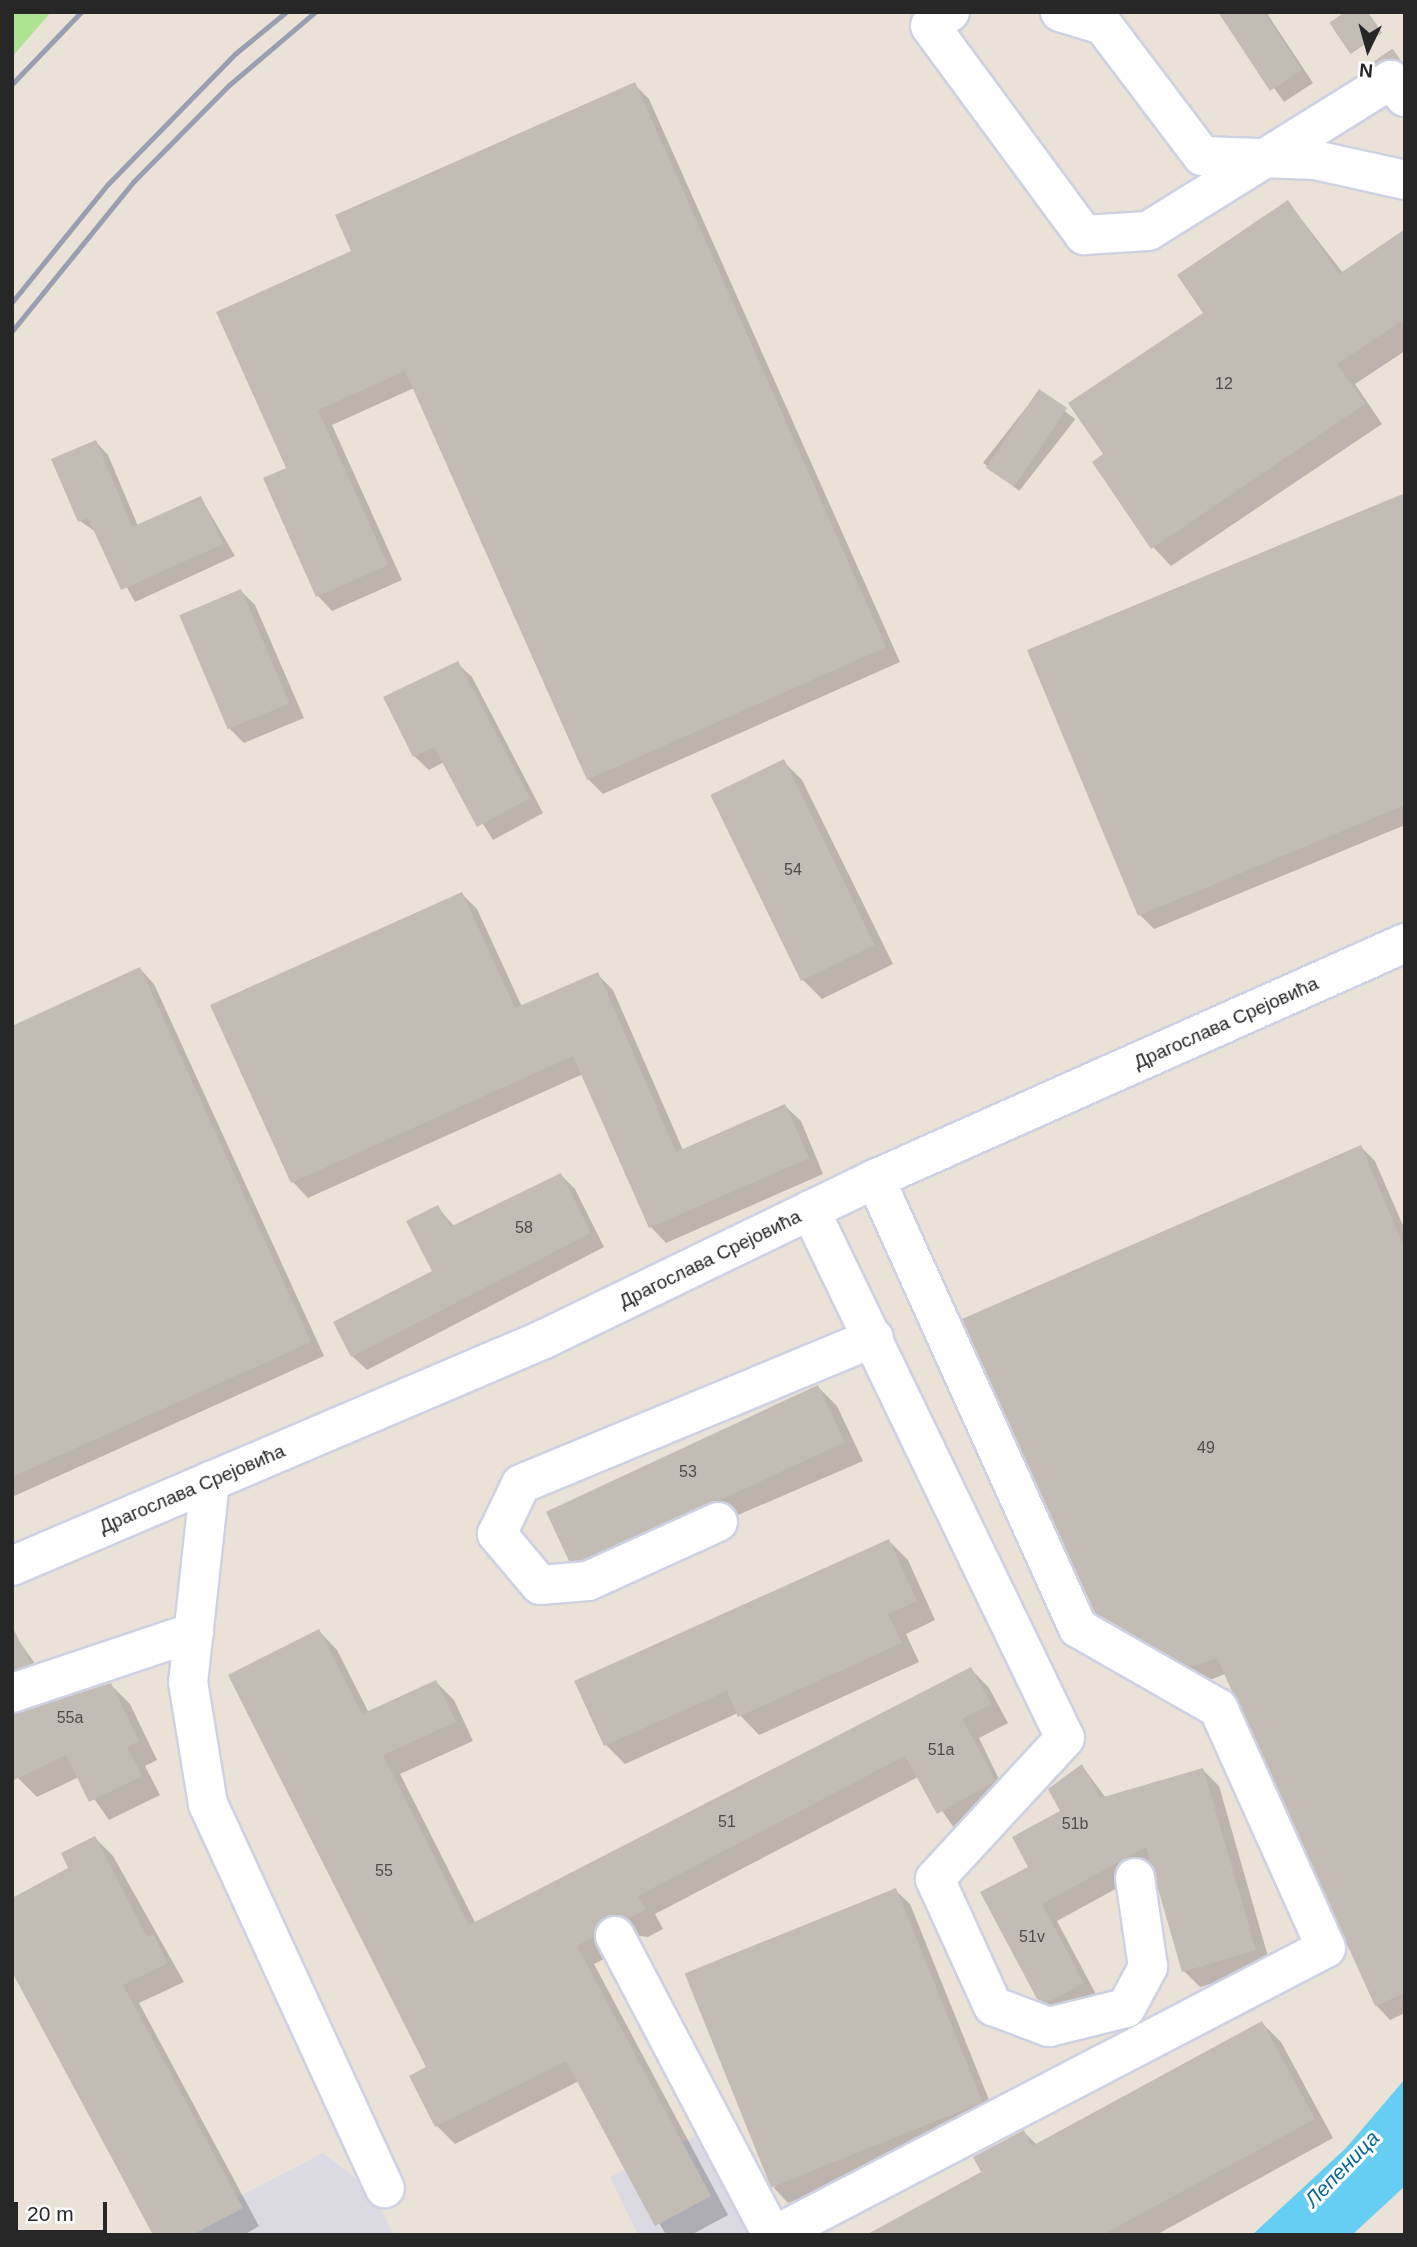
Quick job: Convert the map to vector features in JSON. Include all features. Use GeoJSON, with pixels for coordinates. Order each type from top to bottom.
{"type":"FeatureCollection","features":[{"type":"Feature","properties":{"kind":"street"},"geometry":{"type":"LineString","coordinates":[[950,12],[930,26],[1084,235],[1147,231],[1270,158],[1398,89]]}},
{"type":"Feature","properties":{"kind":"street"},"geometry":{"type":"LineString","coordinates":[[1060,12],[1103,25],[1202,156],[1315,160],[1405,180]]}},
{"type":"Feature","properties":{"kind":"street","name":"Драгослава Срејовића"},"geometry":{"type":"LineString","coordinates":[[12,1566],[542,1340],[875,1179],[1405,943]]}},
{"type":"Feature","properties":{"kind":"street"},"geometry":{"type":"LineString","coordinates":[[615,1936],[774,2235],[1326,1948],[1218,1708],[1078,1628],[875,1179]]}},
{"type":"Feature","properties":{"kind":"street"},"geometry":{"type":"LineString","coordinates":[[810,1210],[1065,1738],[935,1879],[993,2006],[1049,2027],[1126,2008],[1148,1966],[1135,1878]]}},
{"type":"Feature","properties":{"kind":"street"},"geometry":{"type":"LineString","coordinates":[[718,1522],[588,1581],[540,1585],[497,1534],[521,1484],[874,1338]]}},
{"type":"Feature","properties":{"kind":"street"},"geometry":{"type":"LineString","coordinates":[[210,1481],[188,1682],[208,1804],[385,2188]]}},
{"type":"Feature","properties":{"kind":"street"},"geometry":{"type":"LineString","coordinates":[[12,1693],[194,1632]]}},
{"type":"Feature","properties":{"kind":"shaded area"},"geometry":{"type":"Polygon","coordinates":[[[699,2134],[751,2235],[638,2235],[610,2177],[699,2134]]]}},
{"type":"Feature","properties":{"kind":"shaded area"},"geometry":{"type":"Polygon","coordinates":[[[323,2153],[370,2189],[394,2235],[165,2235],[323,2153]]]}},
{"type":"Feature","properties":{"kind":"green space"},"geometry":{"type":"Polygon","coordinates":[[[12,12],[51,12],[12,57],[12,12]]]}},
{"type":"Feature","properties":{"kind":"water","name":"Лепеница"},"geometry":{"type":"Polygon","coordinates":[[[1405,2079],[1405,2186],[1352,2235],[1252,2235],[1346,2148],[1405,2079]]]}},
{"type":"Feature","properties":{"kind":"building"},"geometry":{"type":"Polygon","coordinates":[[[1218,12],[1264,12],[1302,70],[1270,91],[1218,12]]]}},
{"type":"Feature","properties":{"kind":"building"},"geometry":{"type":"Polygon","coordinates":[[[635,82],[886,647],[587,780],[405,371],[318,410],[388,565],[316,597],[263,478],[286,468],[216,312],[351,251],[335,215],[635,82]]]}},
{"type":"Feature","properties":{"kind":"building"},"geometry":{"type":"Polygon","coordinates":[[[1288,200],[1339,274],[1405,229],[1405,319],[1337,364],[1365,404],[1151,549],[1092,462],[1103,454],[1068,403],[1203,313],[1177,275],[1288,200]]]}},
{"type":"Feature","properties":{"kind":"building"},"geometry":{"type":"Polygon","coordinates":[[[1039,389],[1067,408],[1014,487],[986,468],[1039,389]]]}},
{"type":"Feature","properties":{"kind":"building"},"geometry":{"type":"Polygon","coordinates":[[[96,440],[132,527],[201,496],[223,544],[121,590],[88,518],[78,522],[51,459],[96,440]]]}},
{"type":"Feature","properties":{"kind":"building"},"geometry":{"type":"Polygon","coordinates":[[[1405,493],[1405,805],[1138,916],[1027,650],[1405,493]]]}},
{"type":"Feature","properties":{"kind":"building"},"geometry":{"type":"Polygon","coordinates":[[[241,589],[289,703],[228,729],[179,615],[241,589]]]}},
{"type":"Feature","properties":{"kind":"building"},"geometry":{"type":"Polygon","coordinates":[[[458,661],[530,798],[477,827],[434,747],[413,757],[383,697],[458,661]]]}},
{"type":"Feature","properties":{"kind":"building"},"geometry":{"type":"Polygon","coordinates":[[[784,759],[875,945],[801,981],[710,795],[784,759]]]}},
{"type":"Feature","properties":{"kind":"building"},"geometry":{"type":"Polygon","coordinates":[[[462,892],[515,1008],[598,972],[676,1152],[785,1104],[809,1158],[649,1228],[573,1056],[291,1183],[210,1005],[462,892]]]}},
{"type":"Feature","properties":{"kind":"building"},"geometry":{"type":"Polygon","coordinates":[[[140,967],[311,1342],[12,1477],[12,1026],[140,967]]]}},
{"type":"Feature","properties":{"kind":"building"},"geometry":{"type":"Polygon","coordinates":[[[1361,1145],[1405,1250],[1405,1993],[1375,2006],[1217,1658],[1191,1667],[1095,1613],[962,1319],[1361,1145]]]}},
{"type":"Feature","properties":{"kind":"building"},"geometry":{"type":"Polygon","coordinates":[[[561,1173],[591,1233],[351,1357],[333,1322],[432,1271],[406,1221],[438,1205],[450,1227],[561,1173]]]}},
{"type":"Feature","properties":{"kind":"building"},"geometry":{"type":"Polygon","coordinates":[[[818,1385],[845,1442],[573,1569],[546,1512],[818,1385]]]}},
{"type":"Feature","properties":{"kind":"building"},"geometry":{"type":"Polygon","coordinates":[[[889,1539],[917,1601],[888,1614],[902,1643],[738,1717],[727,1691],[604,1746],[574,1681],[889,1539]]]}},
{"type":"Feature","properties":{"kind":"building"},"geometry":{"type":"Polygon","coordinates":[[[12,1626],[31,1664],[12,1670],[12,1626]]]}},
{"type":"Feature","properties":{"kind":"building"},"geometry":{"type":"Polygon","coordinates":[[[319,1629],[362,1714],[436,1680],[456,1722],[383,1755],[469,1925],[971,1667],[991,1704],[962,1719],[996,1781],[937,1814],[905,1756],[638,1896],[646,1910],[628,1919],[605,1916],[594,1937],[577,1946],[711,2196],[655,2226],[566,2061],[435,2127],[409,2076],[426,2067],[228,1675],[319,1629]]]}},
{"type":"Feature","properties":{"kind":"building"},"geometry":{"type":"Polygon","coordinates":[[[111,1683],[139,1741],[127,1747],[142,1776],[89,1802],[66,1755],[12,1781],[12,1714],[111,1683]]]}},
{"type":"Feature","properties":{"kind":"building"},"geometry":{"type":"Polygon","coordinates":[[[1082,1764],[1100,1798],[1203,1768],[1256,1950],[1182,1972],[1146,1847],[1042,1904],[1084,1983],[1047,2003],[1037,1999],[980,1892],[1028,1867],[1012,1837],[1060,1811],[1048,1789],[1082,1764]]]}},
{"type":"Feature","properties":{"kind":"building"},"geometry":{"type":"Polygon","coordinates":[[[95,1836],[147,1937],[153,1934],[168,1963],[123,1985],[243,2208],[192,2235],[153,2235],[12,1972],[12,1898],[68,1868],[61,1853],[95,1836]]]}},
{"type":"Feature","properties":{"kind":"building"},"geometry":{"type":"Polygon","coordinates":[[[896,1888],[983,2102],[771,2188],[685,1973],[896,1888]]]}},
{"type":"Feature","properties":{"kind":"building"},"geometry":{"type":"Polygon","coordinates":[[[1262,2021],[1315,2119],[1102,2235],[866,2235],[981,2172],[973,2157],[1024,2130],[1032,2146],[1262,2021]]]}},
{"type":"Feature","properties":{"kind":"tunnel"},"geometry":{"type":"LineString","coordinates":[[1345,12],[1391,80]]}},
{"type":"Feature","properties":{"kind":"railway"},"geometry":{"type":"LineString","coordinates":[[12,84],[81,12]]}},
{"type":"Feature","properties":{"kind":"railway"},"geometry":{"type":"LineString","coordinates":[[12,302],[108,184],[236,53],[286,12]]}},
{"type":"Feature","properties":{"kind":"railway"},"geometry":{"type":"LineString","coordinates":[[12,331],[134,181],[229,85],[315,12]]}}]}
